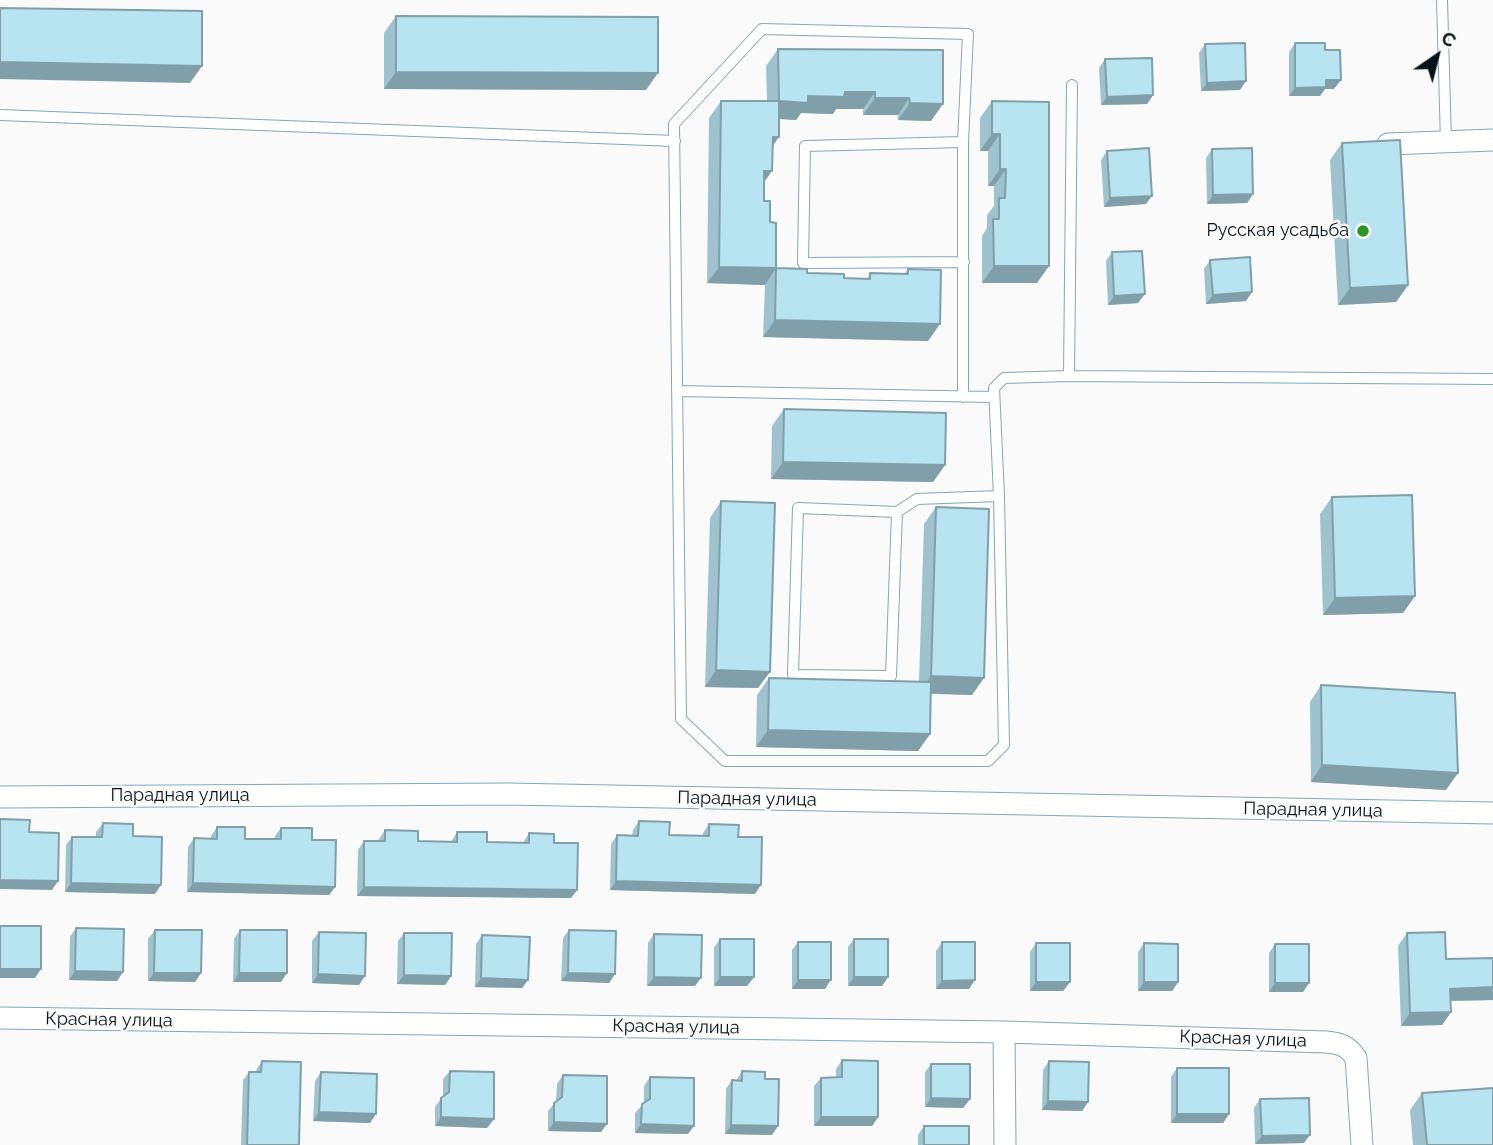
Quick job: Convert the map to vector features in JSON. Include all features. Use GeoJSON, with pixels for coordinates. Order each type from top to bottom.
{"type":"FeatureCollection","features":[{"type":"Feature","properties":{"kind":"street"},"geometry":{"type":"LineString","coordinates":[[1388,144],[1493,140]]}},
{"type":"Feature","properties":{"kind":"street","name":"Парадная улица"},"geometry":{"type":"LineString","coordinates":[[0,797],[508,794],[1493,813]]}},
{"type":"Feature","properties":{"kind":"street","name":"Красная улица"},"geometry":{"type":"LineString","coordinates":[[0,1018],[1004,1032],[1339,1043],[1350,1049],[1359,1070],[1362,1145]]}},
{"type":"Feature","properties":{"kind":"street"},"geometry":{"type":"LineString","coordinates":[[1004,1032],[1005,1145]]}},
{"type":"Feature","properties":{"kind":"lane"},"geometry":{"type":"LineString","coordinates":[[1442,0],[1446,142]]}},
{"type":"Feature","properties":{"kind":"lane"},"geometry":{"type":"LineString","coordinates":[[963,397],[963,142],[968,34],[762,29],[674,124],[681,719],[725,761],[988,761],[1004,745],[999,496],[993,388],[1004,377],[1493,379]]}},
{"type":"Feature","properties":{"kind":"lane"},"geometry":{"type":"LineString","coordinates":[[1069,376],[1072,85]]}},
{"type":"Feature","properties":{"kind":"lane"},"geometry":{"type":"LineString","coordinates":[[0,115],[675,141]]}},
{"type":"Feature","properties":{"kind":"lane"},"geometry":{"type":"LineString","coordinates":[[963,142],[805,146],[803,263],[964,262]]}},
{"type":"Feature","properties":{"kind":"lane"},"geometry":{"type":"LineString","coordinates":[[677,391],[994,397]]}},
{"type":"Feature","properties":{"kind":"lane"},"geometry":{"type":"LineString","coordinates":[[897,512],[891,676],[793,675],[798,508],[897,512],[917,499],[999,496]]}},
{"type":"Feature","properties":{"kind":"building"},"geometry":{"type":"Polygon","coordinates":[[[0,8],[202,11],[202,66],[0,62],[0,8]]]}},
{"type":"Feature","properties":{"kind":"building"},"geometry":{"type":"Polygon","coordinates":[[[396,16],[658,17],[658,73],[396,72],[396,16]]]}},
{"type":"Feature","properties":{"kind":"building"},"geometry":{"type":"Polygon","coordinates":[[[1245,43],[1246,81],[1207,83],[1205,44],[1245,43]]]}},
{"type":"Feature","properties":{"kind":"building"},"geometry":{"type":"Polygon","coordinates":[[[1295,43],[1325,43],[1325,50],[1340,50],[1341,80],[1326,80],[1326,87],[1295,88],[1295,43]]]}},
{"type":"Feature","properties":{"kind":"building"},"geometry":{"type":"Polygon","coordinates":[[[778,49],[943,50],[943,104],[910,103],[909,98],[875,98],[875,92],[845,92],[844,97],[808,96],[808,103],[779,101],[778,49]]]}},
{"type":"Feature","properties":{"kind":"building"},"geometry":{"type":"Polygon","coordinates":[[[1152,58],[1153,95],[1107,97],[1105,59],[1152,58]]]}},
{"type":"Feature","properties":{"kind":"building"},"geometry":{"type":"Polygon","coordinates":[[[721,101],[779,101],[779,137],[773,137],[772,171],[764,171],[764,201],[770,201],[770,222],[776,223],[776,268],[719,267],[721,101]]]}},
{"type":"Feature","properties":{"kind":"building"},"geometry":{"type":"Polygon","coordinates":[[[992,101],[1049,102],[1049,266],[994,266],[993,219],[999,219],[999,198],[1005,198],[1006,169],[1000,169],[1000,134],[992,134],[992,101]]]}},
{"type":"Feature","properties":{"kind":"building","name":"Русская усадьба"},"geometry":{"type":"Polygon","coordinates":[[[1400,140],[1408,285],[1350,288],[1342,143],[1400,140]]]}},
{"type":"Feature","properties":{"kind":"building"},"geometry":{"type":"Polygon","coordinates":[[[1149,148],[1152,196],[1110,198],[1107,151],[1149,148]]]}},
{"type":"Feature","properties":{"kind":"building"},"geometry":{"type":"Polygon","coordinates":[[[1252,148],[1253,194],[1213,195],[1212,149],[1252,148]]]}},
{"type":"Feature","properties":{"kind":"building"},"geometry":{"type":"Polygon","coordinates":[[[1142,251],[1145,294],[1114,296],[1112,252],[1142,251]]]}},
{"type":"Feature","properties":{"kind":"building"},"geometry":{"type":"Polygon","coordinates":[[[1250,257],[1252,292],[1213,295],[1210,260],[1250,257]]]}},
{"type":"Feature","properties":{"kind":"building"},"geometry":{"type":"Polygon","coordinates":[[[776,268],[807,269],[807,273],[844,274],[844,278],[870,279],[870,273],[908,274],[908,269],[941,270],[940,324],[775,320],[776,268]]]}},
{"type":"Feature","properties":{"kind":"building"},"geometry":{"type":"Polygon","coordinates":[[[784,409],[946,413],[945,465],[783,462],[784,409]]]}},
{"type":"Feature","properties":{"kind":"building"},"geometry":{"type":"Polygon","coordinates":[[[1412,495],[1415,596],[1335,598],[1332,497],[1412,495]]]}},
{"type":"Feature","properties":{"kind":"building"},"geometry":{"type":"Polygon","coordinates":[[[721,501],[775,503],[770,672],[716,670],[721,501]]]}},
{"type":"Feature","properties":{"kind":"building"},"geometry":{"type":"Polygon","coordinates":[[[936,507],[989,509],[984,678],[931,676],[936,507]]]}},
{"type":"Feature","properties":{"kind":"building"},"geometry":{"type":"Polygon","coordinates":[[[769,678],[931,682],[930,734],[768,730],[769,678]]]}},
{"type":"Feature","properties":{"kind":"building"},"geometry":{"type":"Polygon","coordinates":[[[1321,685],[1455,693],[1458,773],[1322,765],[1321,685]]]}},
{"type":"Feature","properties":{"kind":"building"},"geometry":{"type":"Polygon","coordinates":[[[0,819],[30,820],[29,832],[59,833],[58,881],[0,880],[0,819]]]}},
{"type":"Feature","properties":{"kind":"building"},"geometry":{"type":"Polygon","coordinates":[[[639,821],[670,822],[669,835],[709,836],[709,824],[739,825],[738,837],[762,837],[761,885],[616,881],[617,835],[638,836],[639,821]]]}},
{"type":"Feature","properties":{"kind":"building"},"geometry":{"type":"Polygon","coordinates":[[[103,823],[133,824],[133,836],[162,837],[161,885],[71,883],[72,837],[102,837],[103,823]]]}},
{"type":"Feature","properties":{"kind":"building"},"geometry":{"type":"Polygon","coordinates":[[[217,827],[245,827],[245,839],[281,839],[281,828],[312,828],[312,840],[336,840],[335,887],[193,883],[194,838],[217,839],[217,827]]]}},
{"type":"Feature","properties":{"kind":"building"},"geometry":{"type":"Polygon","coordinates":[[[385,830],[418,831],[418,841],[457,842],[457,832],[487,832],[487,842],[529,843],[529,833],[554,834],[554,843],[578,843],[577,890],[364,887],[364,841],[385,841],[385,830]]]}},
{"type":"Feature","properties":{"kind":"building"},"geometry":{"type":"Polygon","coordinates":[[[0,926],[41,926],[41,969],[0,969],[0,926]]]}},
{"type":"Feature","properties":{"kind":"building"},"geometry":{"type":"Polygon","coordinates":[[[76,928],[124,929],[123,972],[75,971],[76,928]]]}},
{"type":"Feature","properties":{"kind":"building"},"geometry":{"type":"Polygon","coordinates":[[[155,930],[202,930],[201,973],[154,973],[155,930]]]}},
{"type":"Feature","properties":{"kind":"building"},"geometry":{"type":"Polygon","coordinates":[[[240,930],[287,930],[287,973],[239,973],[240,930]]]}},
{"type":"Feature","properties":{"kind":"building"},"geometry":{"type":"Polygon","coordinates":[[[569,930],[616,931],[615,974],[568,973],[569,930]]]}},
{"type":"Feature","properties":{"kind":"building"},"geometry":{"type":"Polygon","coordinates":[[[319,932],[366,933],[365,976],[318,974],[319,932]]]}},
{"type":"Feature","properties":{"kind":"building"},"geometry":{"type":"Polygon","coordinates":[[[1445,932],[1446,959],[1493,958],[1493,987],[1450,989],[1451,1012],[1410,1013],[1407,933],[1445,932]]]}},
{"type":"Feature","properties":{"kind":"building"},"geometry":{"type":"Polygon","coordinates":[[[404,933],[452,933],[451,976],[404,975],[404,933]]]}},
{"type":"Feature","properties":{"kind":"building"},"geometry":{"type":"Polygon","coordinates":[[[654,934],[702,935],[701,978],[654,977],[654,934]]]}},
{"type":"Feature","properties":{"kind":"building"},"geometry":{"type":"Polygon","coordinates":[[[482,935],[530,937],[528,980],[481,978],[482,935]]]}},
{"type":"Feature","properties":{"kind":"building"},"geometry":{"type":"Polygon","coordinates":[[[720,939],[754,939],[754,977],[720,977],[720,939]]]}},
{"type":"Feature","properties":{"kind":"building"},"geometry":{"type":"Polygon","coordinates":[[[854,939],[888,939],[888,977],[854,977],[854,939]]]}},
{"type":"Feature","properties":{"kind":"building"},"geometry":{"type":"Polygon","coordinates":[[[798,942],[831,942],[831,980],[798,980],[798,942]]]}},
{"type":"Feature","properties":{"kind":"building"},"geometry":{"type":"Polygon","coordinates":[[[942,942],[975,942],[975,980],[942,981],[942,942]]]}},
{"type":"Feature","properties":{"kind":"building"},"geometry":{"type":"Polygon","coordinates":[[[1036,943],[1070,943],[1070,982],[1036,982],[1036,943]]]}},
{"type":"Feature","properties":{"kind":"building"},"geometry":{"type":"Polygon","coordinates":[[[1144,943],[1178,944],[1178,982],[1144,982],[1144,943]]]}},
{"type":"Feature","properties":{"kind":"building"},"geometry":{"type":"Polygon","coordinates":[[[1275,944],[1309,944],[1309,983],[1275,983],[1275,944]]]}},
{"type":"Feature","properties":{"kind":"building"},"geometry":{"type":"Polygon","coordinates":[[[842,1060],[878,1061],[878,1117],[821,1117],[821,1078],[842,1077],[842,1060]]]}},
{"type":"Feature","properties":{"kind":"building"},"geometry":{"type":"Polygon","coordinates":[[[262,1061],[301,1062],[299,1145],[247,1145],[249,1072],[261,1072],[262,1061]]]}},
{"type":"Feature","properties":{"kind":"building"},"geometry":{"type":"Polygon","coordinates":[[[1049,1061],[1089,1062],[1088,1102],[1048,1101],[1049,1061]]]}},
{"type":"Feature","properties":{"kind":"building"},"geometry":{"type":"Polygon","coordinates":[[[931,1064],[970,1064],[970,1099],[931,1098],[931,1064]]]}},
{"type":"Feature","properties":{"kind":"building"},"geometry":{"type":"Polygon","coordinates":[[[1177,1068],[1229,1068],[1229,1114],[1177,1114],[1177,1068]]]}},
{"type":"Feature","properties":{"kind":"building"},"geometry":{"type":"Polygon","coordinates":[[[450,1071],[494,1072],[494,1119],[441,1117],[441,1098],[449,1092],[450,1071]]]}},
{"type":"Feature","properties":{"kind":"building"},"geometry":{"type":"Polygon","coordinates":[[[742,1071],[765,1072],[765,1079],[779,1079],[778,1126],[731,1125],[732,1080],[742,1081],[742,1071]]]}},
{"type":"Feature","properties":{"kind":"building"},"geometry":{"type":"Polygon","coordinates":[[[321,1072],[377,1074],[376,1114],[319,1112],[321,1072]]]}},
{"type":"Feature","properties":{"kind":"building"},"geometry":{"type":"Polygon","coordinates":[[[563,1075],[607,1076],[607,1124],[554,1122],[554,1103],[562,1097],[563,1075]]]}},
{"type":"Feature","properties":{"kind":"building"},"geometry":{"type":"Polygon","coordinates":[[[650,1077],[694,1078],[694,1126],[641,1124],[642,1104],[650,1099],[650,1077]]]}},
{"type":"Feature","properties":{"kind":"building"},"geometry":{"type":"Polygon","coordinates":[[[1493,1088],[1493,1145],[1427,1145],[1422,1093],[1493,1088]]]}},
{"type":"Feature","properties":{"kind":"building"},"geometry":{"type":"Polygon","coordinates":[[[1309,1098],[1310,1135],[1262,1136],[1260,1099],[1309,1098]]]}},
{"type":"Feature","properties":{"kind":"building"},"geometry":{"type":"Polygon","coordinates":[[[924,1126],[969,1126],[969,1145],[924,1145],[924,1126]]]}},
{"type":"Feature","properties":{"kind":"place","name":"Русская усадьба"},"geometry":{"type":"Point","coordinates":[1363,231]}}]}
